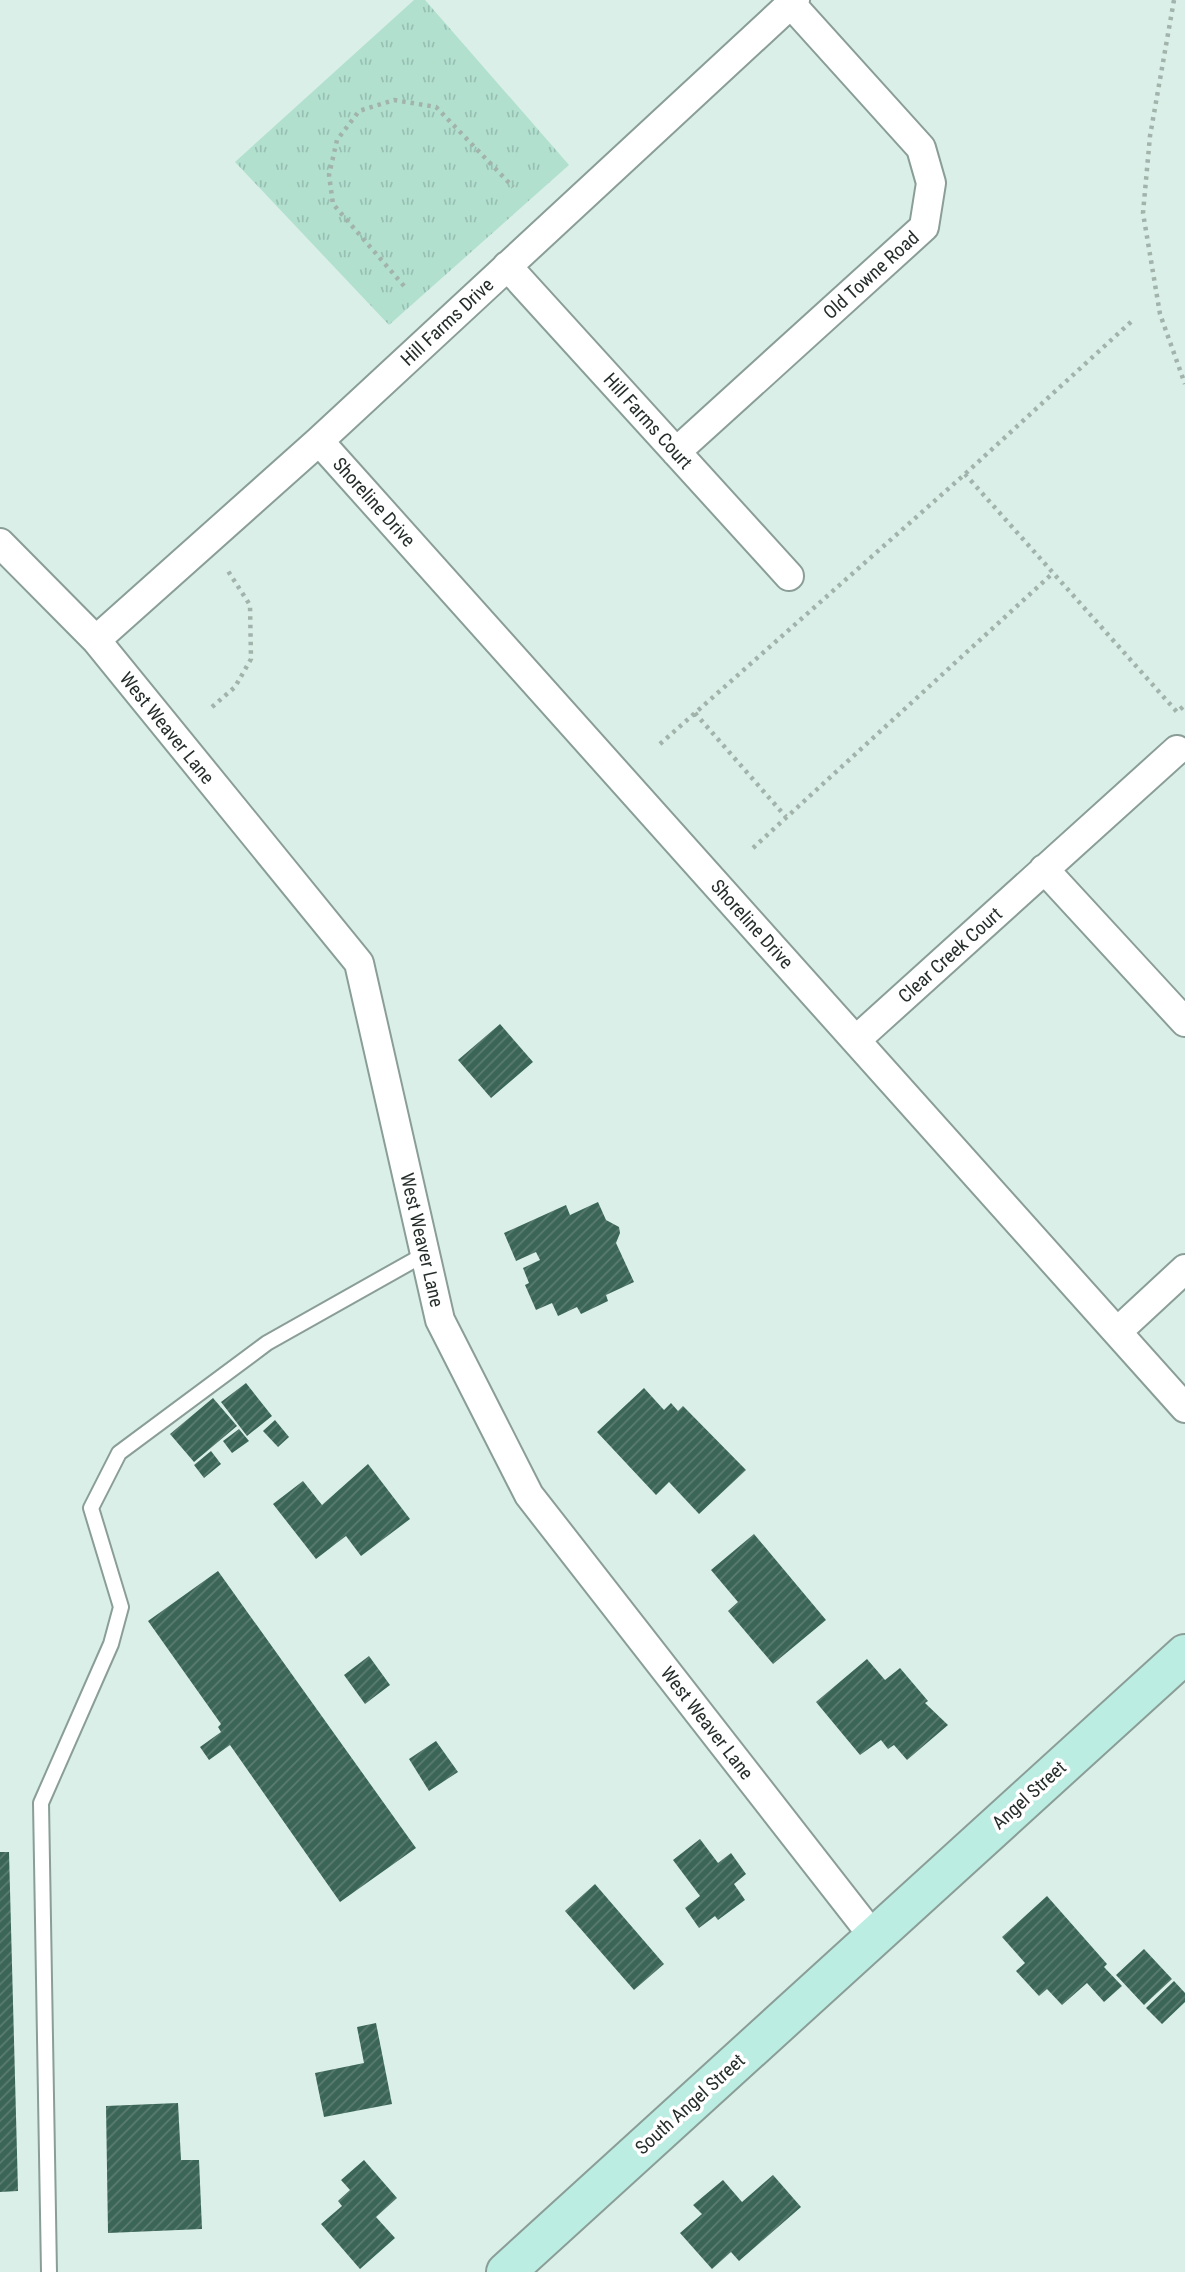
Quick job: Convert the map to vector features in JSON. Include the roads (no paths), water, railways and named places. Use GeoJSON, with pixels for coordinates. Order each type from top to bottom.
{"type":"FeatureCollection","features":[{"type":"Feature","properties":{"kind":"main road","name":"Angel Street"},"geometry":{"type":"LineString","coordinates":[[873,1936],[1185,1654]]}},
{"type":"Feature","properties":{"kind":"main road","name":"South Angel Street"},"geometry":{"type":"LineString","coordinates":[[506,2272],[873,1936]]}},
{"type":"Feature","properties":{"kind":"street","name":"Hill Farms Drive"},"geometry":{"type":"LineString","coordinates":[[96,640],[319,441],[793,2]]}},
{"type":"Feature","properties":{"kind":"street","name":"Old Towne Road"},"geometry":{"type":"LineString","coordinates":[[676,452],[924,227],[931,183],[921,148],[793,2]]}},
{"type":"Feature","properties":{"kind":"street","name":"Hill Farms Court"},"geometry":{"type":"LineString","coordinates":[[507,267],[789,576]]}},
{"type":"Feature","properties":{"kind":"street","name":"Shoreline Drive"},"geometry":{"type":"LineString","coordinates":[[319,441],[1185,1408]]}},
{"type":"Feature","properties":{"kind":"street","name":"West Weaver Lane"},"geometry":{"type":"LineString","coordinates":[[0,543],[96,640],[359,963],[440,1320],[529,1494],[873,1936]]}},
{"type":"Feature","properties":{"kind":"street","name":"Clear Creek Court"},"geometry":{"type":"LineString","coordinates":[[856,1040],[1177,750]]}},
{"type":"Feature","properties":{"kind":"street"},"geometry":{"type":"LineString","coordinates":[[1044,869],[1185,1022]]}},
{"type":"Feature","properties":{"kind":"street"},"geometry":{"type":"LineString","coordinates":[[1117,1332],[1185,1269]]}},
{"type":"Feature","properties":{"kind":"lane"},"geometry":{"type":"LineString","coordinates":[[49,2272],[41,1803],[111,1644],[121,1607],[91,1508],[119,1453],[267,1343],[425,1254]]}}]}
